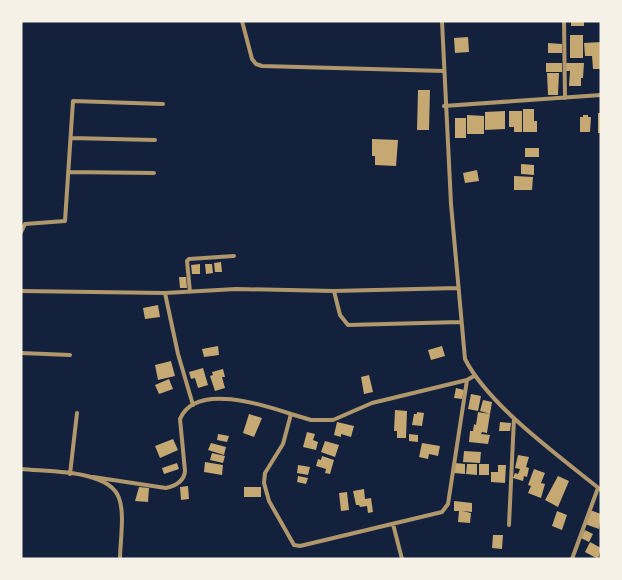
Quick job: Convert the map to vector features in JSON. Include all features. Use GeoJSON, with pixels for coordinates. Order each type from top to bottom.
{"type":"FeatureCollection","features":[{"type":"Feature","properties":{"kind":"street"},"geometry":{"type":"LineString","coordinates":[[242,21],[252,59],[256,64],[262,66],[444,71]]}},
{"type":"Feature","properties":{"kind":"street"},"geometry":{"type":"LineString","coordinates":[[442,21],[444,106],[460,322],[465,359],[474,376],[514,417],[600,489],[572,559]]}},
{"type":"Feature","properties":{"kind":"street"},"geometry":{"type":"LineString","coordinates":[[564,21],[565,98]]}},
{"type":"Feature","properties":{"kind":"street"},"geometry":{"type":"LineString","coordinates":[[444,106],[601,95]]}},
{"type":"Feature","properties":{"kind":"street"},"geometry":{"type":"LineString","coordinates":[[21,232],[26,224],[65,220],[73,101],[163,104]]}},
{"type":"Feature","properties":{"kind":"street"},"geometry":{"type":"LineString","coordinates":[[71,138],[155,140]]}},
{"type":"Feature","properties":{"kind":"street"},"geometry":{"type":"LineString","coordinates":[[68,172],[154,174]]}},
{"type":"Feature","properties":{"kind":"street"},"geometry":{"type":"LineString","coordinates":[[190,291],[187,263],[189,259],[234,256]]}},
{"type":"Feature","properties":{"kind":"street"},"geometry":{"type":"LineString","coordinates":[[21,291],[165,293],[236,289],[334,291],[458,288]]}},
{"type":"Feature","properties":{"kind":"street"},"geometry":{"type":"LineString","coordinates":[[334,291],[340,315],[348,324],[460,322]]}},
{"type":"Feature","properties":{"kind":"street"},"geometry":{"type":"LineString","coordinates":[[165,293],[178,354],[193,405]]}},
{"type":"Feature","properties":{"kind":"street"},"geometry":{"type":"LineString","coordinates":[[21,353],[70,355]]}},
{"type":"Feature","properties":{"kind":"street"},"geometry":{"type":"LineString","coordinates":[[21,469],[166,488],[177,485],[185,475],[180,419],[184,411],[193,405],[209,400],[242,400],[312,420],[333,420],[372,403],[467,380],[474,376]]}},
{"type":"Feature","properties":{"kind":"street"},"geometry":{"type":"LineString","coordinates":[[291,414],[283,444],[265,473],[264,483],[269,501],[294,545],[300,546],[438,514],[448,504],[467,380]]}},
{"type":"Feature","properties":{"kind":"street"},"geometry":{"type":"LineString","coordinates":[[70,474],[77,413]]}},
{"type":"Feature","properties":{"kind":"street"},"geometry":{"type":"LineString","coordinates":[[509,525],[514,417]]}},
{"type":"Feature","properties":{"kind":"street"},"geometry":{"type":"LineString","coordinates":[[93,477],[107,482],[119,497],[121,506],[120,559]]}},
{"type":"Feature","properties":{"kind":"street"},"geometry":{"type":"LineString","coordinates":[[393,524],[402,559]]}},
{"type":"Feature","properties":{"kind":"building"},"geometry":{"type":"Polygon","coordinates":[[[571,21],[584,21],[584,26],[571,26],[571,21]]]}},
{"type":"Feature","properties":{"kind":"building"},"geometry":{"type":"Polygon","coordinates":[[[570,35],[583,35],[583,58],[570,58],[570,35]]]}},
{"type":"Feature","properties":{"kind":"building"},"geometry":{"type":"Polygon","coordinates":[[[468,37],[469,52],[455,53],[454,38],[468,37]]]}},
{"type":"Feature","properties":{"kind":"building"},"geometry":{"type":"Polygon","coordinates":[[[601,42],[601,69],[593,69],[592,56],[585,56],[584,43],[601,42]]]}},
{"type":"Feature","properties":{"kind":"building"},"geometry":{"type":"Polygon","coordinates":[[[548,43],[562,44],[562,53],[548,53],[548,43]]]}},
{"type":"Feature","properties":{"kind":"building"},"geometry":{"type":"Polygon","coordinates":[[[546,63],[562,63],[562,72],[546,72],[546,63]]]}},
{"type":"Feature","properties":{"kind":"building"},"geometry":{"type":"Polygon","coordinates":[[[566,63],[584,63],[581,86],[569,86],[570,71],[566,71],[566,63]]]}},
{"type":"Feature","properties":{"kind":"building"},"geometry":{"type":"Polygon","coordinates":[[[547,73],[559,73],[558,95],[548,95],[547,73]]]}},
{"type":"Feature","properties":{"kind":"building"},"geometry":{"type":"Polygon","coordinates":[[[418,90],[430,90],[429,130],[417,130],[418,90]]]}},
{"type":"Feature","properties":{"kind":"building"},"geometry":{"type":"Polygon","coordinates":[[[523,109],[534,109],[537,132],[523,132],[523,109]]]}},
{"type":"Feature","properties":{"kind":"building"},"geometry":{"type":"Polygon","coordinates":[[[505,111],[505,129],[485,130],[485,112],[505,111]]]}},
{"type":"Feature","properties":{"kind":"building"},"geometry":{"type":"Polygon","coordinates":[[[509,111],[522,111],[522,132],[514,132],[514,127],[509,127],[509,111]]]}},
{"type":"Feature","properties":{"kind":"building"},"geometry":{"type":"Polygon","coordinates":[[[598,113],[601,113],[601,133],[598,133],[598,113]]]}},
{"type":"Feature","properties":{"kind":"building"},"geometry":{"type":"Polygon","coordinates":[[[467,115],[484,116],[484,134],[467,134],[467,115]]]}},
{"type":"Feature","properties":{"kind":"building"},"geometry":{"type":"Polygon","coordinates":[[[583,115],[591,117],[590,132],[580,132],[580,117],[583,115]]]}},
{"type":"Feature","properties":{"kind":"building"},"geometry":{"type":"Polygon","coordinates":[[[455,118],[466,118],[466,138],[455,138],[455,118]]]}},
{"type":"Feature","properties":{"kind":"building"},"geometry":{"type":"Polygon","coordinates":[[[372,139],[398,140],[396,166],[375,165],[375,156],[372,156],[372,139]]]}},
{"type":"Feature","properties":{"kind":"building"},"geometry":{"type":"Polygon","coordinates":[[[525,148],[539,148],[539,157],[525,157],[525,148]]]}},
{"type":"Feature","properties":{"kind":"building"},"geometry":{"type":"Polygon","coordinates":[[[521,164],[534,165],[534,175],[521,174],[521,164]]]}},
{"type":"Feature","properties":{"kind":"building"},"geometry":{"type":"Polygon","coordinates":[[[477,170],[479,181],[465,183],[463,173],[477,170]]]}},
{"type":"Feature","properties":{"kind":"building"},"geometry":{"type":"Polygon","coordinates":[[[514,176],[533,177],[532,190],[514,190],[514,176]]]}},
{"type":"Feature","properties":{"kind":"building"},"geometry":{"type":"Polygon","coordinates":[[[221,262],[222,272],[215,272],[214,263],[221,262]]]}},
{"type":"Feature","properties":{"kind":"building"},"geometry":{"type":"Polygon","coordinates":[[[200,264],[200,274],[192,274],[191,265],[200,264]]]}},
{"type":"Feature","properties":{"kind":"building"},"geometry":{"type":"Polygon","coordinates":[[[205,264],[212,264],[213,273],[206,274],[205,264]]]}},
{"type":"Feature","properties":{"kind":"building"},"geometry":{"type":"Polygon","coordinates":[[[179,277],[186,277],[187,288],[180,288],[179,277]]]}},
{"type":"Feature","properties":{"kind":"building"},"geometry":{"type":"Polygon","coordinates":[[[158,305],[160,317],[145,319],[143,308],[158,305]]]}},
{"type":"Feature","properties":{"kind":"building"},"geometry":{"type":"Polygon","coordinates":[[[218,346],[219,355],[204,357],[202,349],[218,346]]]}},
{"type":"Feature","properties":{"kind":"building"},"geometry":{"type":"Polygon","coordinates":[[[442,346],[445,356],[431,360],[428,350],[442,346]]]}},
{"type":"Feature","properties":{"kind":"building"},"geometry":{"type":"Polygon","coordinates":[[[171,361],[175,376],[158,380],[155,365],[171,361]]]}},
{"type":"Feature","properties":{"kind":"building"},"geometry":{"type":"Polygon","coordinates":[[[203,368],[208,385],[198,388],[195,378],[191,379],[189,372],[203,368]]]}},
{"type":"Feature","properties":{"kind":"building"},"geometry":{"type":"Polygon","coordinates":[[[223,369],[225,377],[222,377],[225,388],[215,391],[210,376],[213,375],[212,372],[223,369]]]}},
{"type":"Feature","properties":{"kind":"building"},"geometry":{"type":"Polygon","coordinates":[[[369,375],[373,392],[364,394],[361,377],[369,375]]]}},
{"type":"Feature","properties":{"kind":"building"},"geometry":{"type":"Polygon","coordinates":[[[169,379],[173,389],[159,394],[155,385],[169,379]]]}},
{"type":"Feature","properties":{"kind":"building"},"geometry":{"type":"Polygon","coordinates":[[[456,388],[464,390],[462,399],[454,398],[456,388]]]}},
{"type":"Feature","properties":{"kind":"building"},"geometry":{"type":"Polygon","coordinates":[[[471,394],[481,396],[478,411],[468,409],[471,394]]]}},
{"type":"Feature","properties":{"kind":"building"},"geometry":{"type":"Polygon","coordinates":[[[483,400],[492,402],[490,414],[480,411],[483,400]]]}},
{"type":"Feature","properties":{"kind":"building"},"geometry":{"type":"Polygon","coordinates":[[[395,410],[407,411],[406,438],[397,438],[397,431],[394,431],[395,410]]]}},
{"type":"Feature","properties":{"kind":"building"},"geometry":{"type":"Polygon","coordinates":[[[478,412],[490,414],[487,433],[482,432],[481,434],[490,435],[488,444],[469,442],[470,431],[473,431],[474,424],[476,425],[478,412]]]}},
{"type":"Feature","properties":{"kind":"building"},"geometry":{"type":"Polygon","coordinates":[[[424,413],[422,426],[412,425],[414,414],[424,413]]]}},
{"type":"Feature","properties":{"kind":"building"},"geometry":{"type":"Polygon","coordinates":[[[249,414],[262,418],[254,437],[243,433],[249,414]]]}},
{"type":"Feature","properties":{"kind":"building"},"geometry":{"type":"Polygon","coordinates":[[[337,422],[354,426],[351,437],[341,434],[341,437],[334,435],[337,422]]]}},
{"type":"Feature","properties":{"kind":"building"},"geometry":{"type":"Polygon","coordinates":[[[500,422],[511,423],[510,431],[499,431],[500,422]]]}},
{"type":"Feature","properties":{"kind":"building"},"geometry":{"type":"Polygon","coordinates":[[[307,432],[315,434],[313,440],[318,442],[316,450],[303,447],[307,432]]]}},
{"type":"Feature","properties":{"kind":"building"},"geometry":{"type":"Polygon","coordinates":[[[218,434],[229,436],[227,442],[217,440],[218,434]]]}},
{"type":"Feature","properties":{"kind":"building"},"geometry":{"type":"Polygon","coordinates":[[[409,434],[418,435],[418,442],[409,441],[409,434]]]}},
{"type":"Feature","properties":{"kind":"building"},"geometry":{"type":"Polygon","coordinates":[[[173,439],[178,450],[160,458],[155,446],[173,439]]]}},
{"type":"Feature","properties":{"kind":"building"},"geometry":{"type":"Polygon","coordinates":[[[325,441],[339,445],[335,457],[321,452],[325,441]]]}},
{"type":"Feature","properties":{"kind":"building"},"geometry":{"type":"Polygon","coordinates":[[[211,443],[226,447],[224,455],[208,450],[211,443]]]}},
{"type":"Feature","properties":{"kind":"building"},"geometry":{"type":"Polygon","coordinates":[[[422,443],[440,446],[438,456],[429,454],[428,459],[419,457],[422,443]]]}},
{"type":"Feature","properties":{"kind":"building"},"geometry":{"type":"Polygon","coordinates":[[[464,451],[481,452],[480,463],[463,462],[464,451]]]}},
{"type":"Feature","properties":{"kind":"building"},"geometry":{"type":"Polygon","coordinates":[[[212,453],[225,456],[223,463],[210,460],[212,453]]]}},
{"type":"Feature","properties":{"kind":"building"},"geometry":{"type":"Polygon","coordinates":[[[518,455],[529,457],[526,467],[529,468],[527,477],[524,476],[523,481],[513,478],[520,469],[515,468],[518,455]]]}},
{"type":"Feature","properties":{"kind":"building"},"geometry":{"type":"Polygon","coordinates":[[[322,456],[334,460],[330,474],[325,473],[326,469],[316,466],[318,459],[321,460],[322,456]]]}},
{"type":"Feature","properties":{"kind":"building"},"geometry":{"type":"Polygon","coordinates":[[[205,462],[223,465],[222,475],[204,472],[205,462]]]}},
{"type":"Feature","properties":{"kind":"building"},"geometry":{"type":"Polygon","coordinates":[[[177,463],[179,469],[164,474],[162,468],[177,463]]]}},
{"type":"Feature","properties":{"kind":"building"},"geometry":{"type":"Polygon","coordinates":[[[455,463],[465,464],[465,474],[454,473],[455,463]]]}},
{"type":"Feature","properties":{"kind":"building"},"geometry":{"type":"Polygon","coordinates":[[[467,464],[477,464],[477,475],[466,474],[467,464]]]}},
{"type":"Feature","properties":{"kind":"building"},"geometry":{"type":"Polygon","coordinates":[[[479,464],[489,464],[489,475],[479,475],[479,464]]]}},
{"type":"Feature","properties":{"kind":"building"},"geometry":{"type":"Polygon","coordinates":[[[298,465],[310,467],[308,475],[297,473],[298,465]]]}},
{"type":"Feature","properties":{"kind":"building"},"geometry":{"type":"Polygon","coordinates":[[[498,465],[506,465],[505,483],[491,482],[491,472],[498,472],[498,465]]]}},
{"type":"Feature","properties":{"kind":"building"},"geometry":{"type":"Polygon","coordinates":[[[534,469],[545,473],[541,483],[545,484],[541,498],[528,493],[531,486],[528,485],[534,469]]]}},
{"type":"Feature","properties":{"kind":"building"},"geometry":{"type":"Polygon","coordinates":[[[298,476],[308,478],[306,484],[297,482],[298,476]]]}},
{"type":"Feature","properties":{"kind":"building"},"geometry":{"type":"Polygon","coordinates":[[[558,476],[569,481],[558,507],[545,500],[558,476]]]}},
{"type":"Feature","properties":{"kind":"building"},"geometry":{"type":"Polygon","coordinates":[[[188,486],[189,499],[181,500],[180,487],[188,486]]]}},
{"type":"Feature","properties":{"kind":"building"},"geometry":{"type":"Polygon","coordinates":[[[139,487],[149,488],[148,502],[135,501],[139,487]]]}},
{"type":"Feature","properties":{"kind":"building"},"geometry":{"type":"Polygon","coordinates":[[[244,487],[261,487],[261,497],[244,497],[244,487]]]}},
{"type":"Feature","properties":{"kind":"building"},"geometry":{"type":"Polygon","coordinates":[[[364,489],[365,499],[371,498],[373,512],[368,513],[367,506],[356,505],[353,491],[364,489]]]}},
{"type":"Feature","properties":{"kind":"building"},"geometry":{"type":"Polygon","coordinates":[[[347,492],[349,510],[341,511],[339,493],[347,492]]]}},
{"type":"Feature","properties":{"kind":"building"},"geometry":{"type":"Polygon","coordinates":[[[454,501],[472,503],[472,512],[462,511],[471,513],[470,523],[458,522],[459,511],[454,511],[454,501]]]}},
{"type":"Feature","properties":{"kind":"building"},"geometry":{"type":"Polygon","coordinates":[[[590,510],[601,514],[599,529],[585,524],[590,510]]]}},
{"type":"Feature","properties":{"kind":"building"},"geometry":{"type":"Polygon","coordinates":[[[557,511],[567,515],[562,530],[552,526],[557,511]]]}},
{"type":"Feature","properties":{"kind":"building"},"geometry":{"type":"Polygon","coordinates":[[[585,530],[593,534],[589,542],[581,538],[585,530]]]}},
{"type":"Feature","properties":{"kind":"building"},"geometry":{"type":"Polygon","coordinates":[[[493,535],[503,535],[502,549],[492,548],[493,535]]]}},
{"type":"Feature","properties":{"kind":"building"},"geometry":{"type":"Polygon","coordinates":[[[590,542],[601,548],[598,559],[585,552],[590,542]]]}}]}
